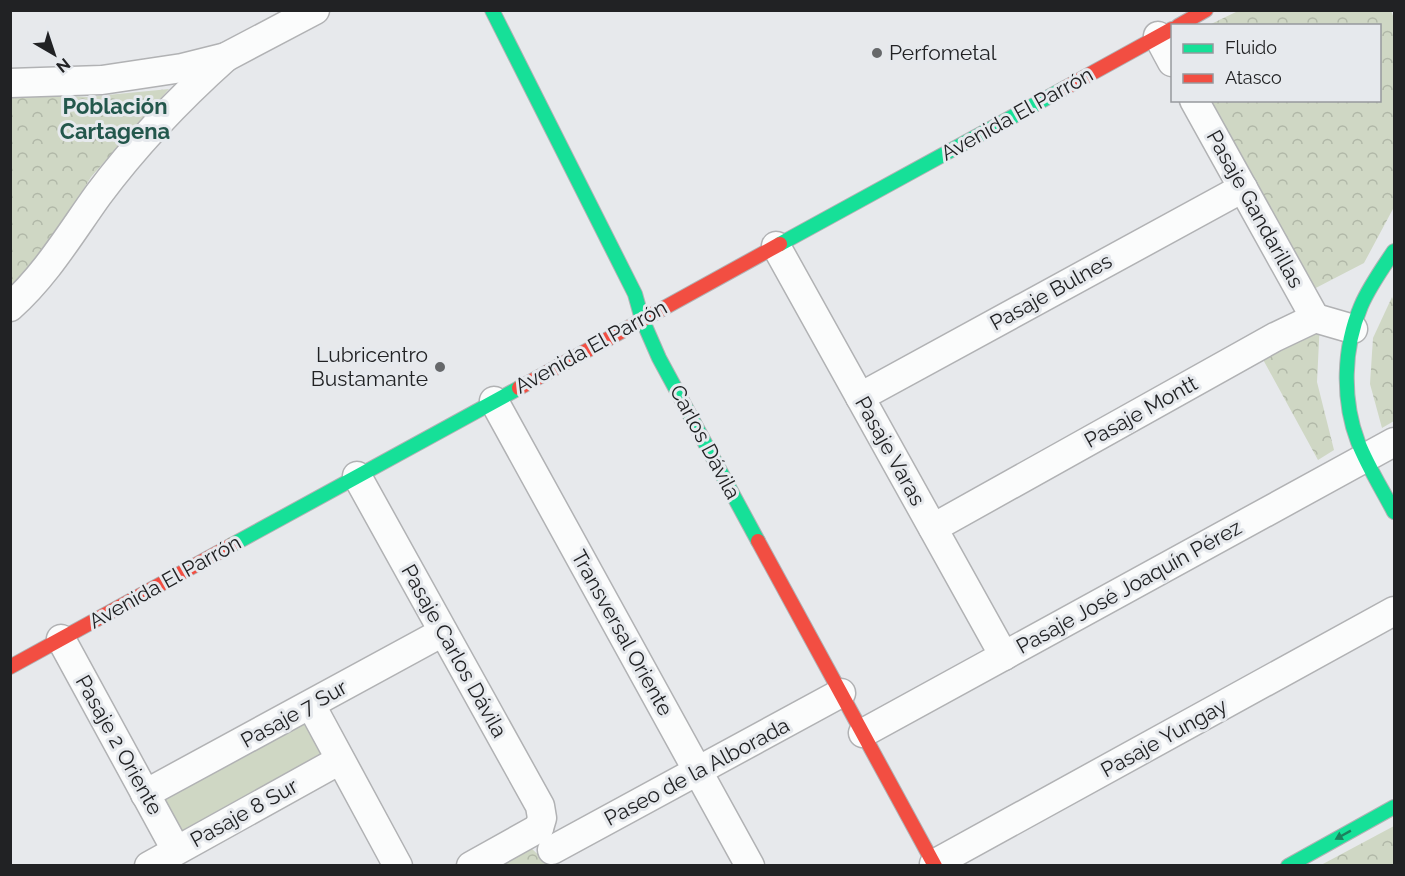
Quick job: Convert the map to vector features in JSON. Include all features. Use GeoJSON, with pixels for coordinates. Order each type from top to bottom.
{"type":"FeatureCollection","features":[{"type":"Feature","properties":{"kind":"main road","name":"Carlos Dávila"},"geometry":{"type":"LineString","coordinates":[[492,10],[635,294],[642,319],[659,358],[934,865]]}},
{"type":"Feature","properties":{"kind":"main road","name":"Avenida El Parrón"},"geometry":{"type":"LineString","coordinates":[[1181,24],[1206,10]]}},
{"type":"Feature","properties":{"kind":"main road","name":"Avenida El Parrón"},"geometry":{"type":"LineString","coordinates":[[10,668],[1170,30]]}},
{"type":"Feature","properties":{"kind":"main road"},"geometry":{"type":"LineString","coordinates":[[1395,251],[1371,287],[1353,329],[1347,365],[1350,410],[1356,434],[1395,512]]}},
{"type":"Feature","properties":{"kind":"main road"},"geometry":{"type":"LineString","coordinates":[[1288,866],[1395,807]]}},
{"type":"Feature","properties":{"kind":"street"},"geometry":{"type":"LineString","coordinates":[[10,83],[79,82],[138,76],[182,68],[226,57],[315,10]]}},
{"type":"Feature","properties":{"kind":"street"},"geometry":{"type":"LineString","coordinates":[[10,307],[42,274],[128,157],[168,111],[226,57]]}},
{"type":"Feature","properties":{"kind":"street","name":"Pasaje Gandarillas"},"geometry":{"type":"LineString","coordinates":[[1195,102],[1316,318]]}},
{"type":"Feature","properties":{"kind":"street","name":"Pasaje Bulnes"},"geometry":{"type":"LineString","coordinates":[[860,397],[1243,188]]}},
{"type":"Feature","properties":{"kind":"street","name":"Pasaje Varas"},"geometry":{"type":"LineString","coordinates":[[776,246],[1004,656]]}},
{"type":"Feature","properties":{"kind":"street"},"geometry":{"type":"LineString","coordinates":[[1316,318],[1353,329]]}},
{"type":"Feature","properties":{"kind":"street","name":"Pasaje Montt"},"geometry":{"type":"LineString","coordinates":[[933,528],[1275,337],[1316,318]]}},
{"type":"Feature","properties":{"kind":"street","name":"Transversal Oriente"},"geometry":{"type":"LineString","coordinates":[[494,400],[750,866]]}},
{"type":"Feature","properties":{"kind":"street","name":"Pasaje José Joaquín Pérez"},"geometry":{"type":"LineString","coordinates":[[863,733],[1395,442]]}},
{"type":"Feature","properties":{"kind":"street","name":"Pasaje Carlos Dávila"},"geometry":{"type":"LineString","coordinates":[[357,476],[540,806],[551,848]]}},
{"type":"Feature","properties":{"kind":"street","name":"Pasaje Yungay"},"geometry":{"type":"LineString","coordinates":[[934,865],[1395,611]]}},
{"type":"Feature","properties":{"kind":"street","name":"Pasaje 7 Sur"},"geometry":{"type":"LineString","coordinates":[[145,794],[443,632]]}},
{"type":"Feature","properties":{"kind":"street","name":"Pasaje 2 Oriente"},"geometry":{"type":"LineString","coordinates":[[61,639],[176,850]]}},
{"type":"Feature","properties":{"kind":"street","name":"Paseo de la Alborada"},"geometry":{"type":"LineString","coordinates":[[471,866],[551,848],[841,693]]}},
{"type":"Feature","properties":{"kind":"street"},"geometry":{"type":"LineString","coordinates":[[310,705],[398,866]]}},
{"type":"Feature","properties":{"kind":"street","name":"Pasaje 8 Sur"},"geometry":{"type":"LineString","coordinates":[[149,866],[340,760]]}},
{"type":"Feature","properties":{"kind":"green space"},"geometry":{"type":"Polygon","coordinates":[[[1238,11],[1391,11],[1394,18],[1394,207],[1364,263],[1308,292],[1203,102],[1381,102],[1381,24],[1211,24],[1238,11]]]}},
{"type":"Feature","properties":{"kind":"green space"},"geometry":{"type":"Polygon","coordinates":[[[169,89],[91,177],[35,270],[11,291],[11,93],[87,97],[169,89]]]}},
{"type":"Feature","properties":{"kind":"green space"},"geometry":{"type":"Polygon","coordinates":[[[1392,297],[1394,302],[1394,421],[1382,428],[1370,384],[1373,338],[1392,297]]]}},
{"type":"Feature","properties":{"kind":"green space"},"geometry":{"type":"Polygon","coordinates":[[[1320,321],[1317,382],[1334,450],[1318,460],[1260,354],[1320,321]]]}},
{"type":"Feature","properties":{"kind":"green space"},"geometry":{"type":"Polygon","coordinates":[[[305,717],[329,760],[183,840],[159,797],[305,717]]]}},
{"type":"Feature","properties":{"kind":"green space"},"geometry":{"type":"Polygon","coordinates":[[[1394,826],[1394,865],[1321,865],[1394,826]]]}},
{"type":"Feature","properties":{"kind":"green space"},"geometry":{"type":"Polygon","coordinates":[[[531,848],[549,865],[499,866],[531,848]]]}},
{"type":"Feature","properties":{"kind":"traffic: fast"},"geometry":{"type":"LineString","coordinates":[[492,10],[635,294],[642,319],[659,358],[758,541]]}},
{"type":"Feature","properties":{"kind":"traffic: fast"},"geometry":{"type":"LineString","coordinates":[[780,244],[1065,88]]}},
{"type":"Feature","properties":{"kind":"traffic: fast"},"geometry":{"type":"LineString","coordinates":[[1394,251],[1361,306],[1351,339],[1347,374],[1349,409],[1358,442],[1394,512]]}},
{"type":"Feature","properties":{"kind":"traffic: fast"},"geometry":{"type":"LineString","coordinates":[[232,545],[519,388]]}},
{"type":"Feature","properties":{"kind":"traffic: fast"},"geometry":{"type":"LineString","coordinates":[[1288,866],[1394,807]]}},
{"type":"Feature","properties":{"kind":"traffic: jam"},"geometry":{"type":"LineString","coordinates":[[1182,24],[1206,10]]}},
{"type":"Feature","properties":{"kind":"traffic: jam"},"geometry":{"type":"LineString","coordinates":[[1065,88],[1171,30]]}},
{"type":"Feature","properties":{"kind":"traffic: jam"},"geometry":{"type":"LineString","coordinates":[[519,388],[780,244]]}},
{"type":"Feature","properties":{"kind":"traffic: jam"},"geometry":{"type":"LineString","coordinates":[[758,541],[935,866]]}},
{"type":"Feature","properties":{"kind":"traffic: jam"},"geometry":{"type":"LineString","coordinates":[[10,667],[232,545]]}},
{"type":"Feature","properties":{"kind":"place","name":"Perfometal"},"geometry":{"type":"Point","coordinates":[877,53]}},
{"type":"Feature","properties":{"kind":"place","name":"Lubricentro Bustamante"},"geometry":{"type":"Point","coordinates":[440,367]}},
{"type":"Feature","properties":{"kind":"district","name":"Población Cartagena"},"geometry":{"type":"Point","coordinates":[115,118]}}]}
